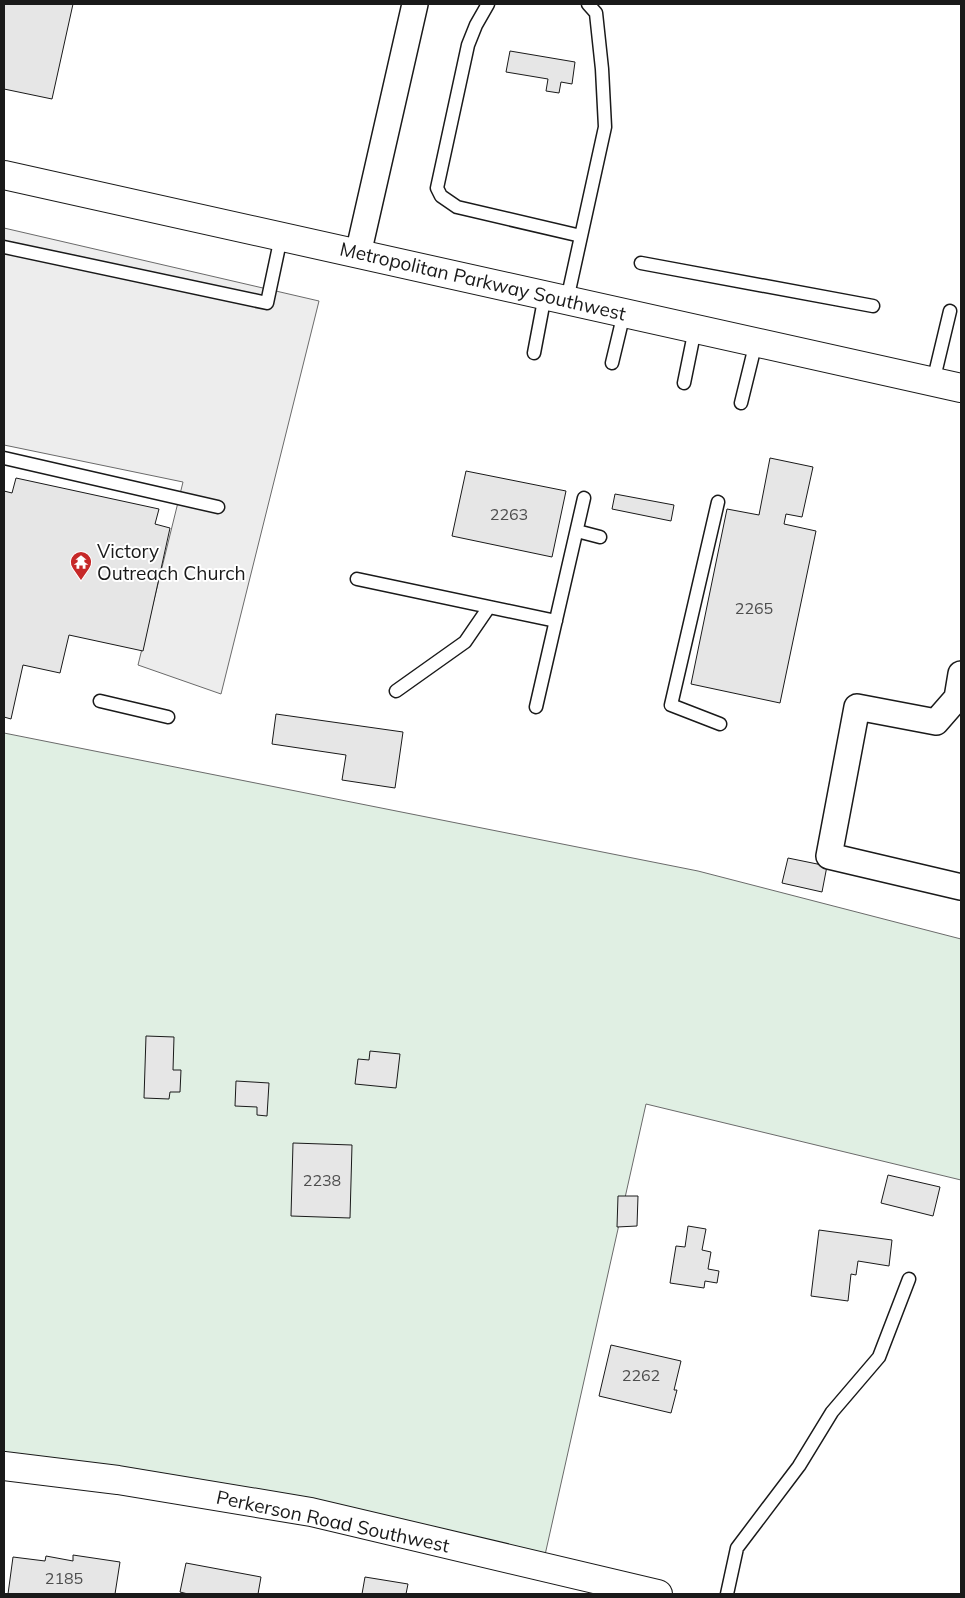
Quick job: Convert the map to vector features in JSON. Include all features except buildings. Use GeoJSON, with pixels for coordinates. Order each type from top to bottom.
{"type":"FeatureCollection","features":[{"type":"Feature","properties":{"kind":"main road","name":"Metropolitan Parkway Southwest"},"geometry":{"type":"LineString","coordinates":[[4,175],[961,388]]}},
{"type":"Feature","properties":{"kind":"main road","name":"Perkerson Road Southwest"},"geometry":{"type":"LineString","coordinates":[[4,1466],[118,1480],[310,1512],[658,1594]]}},
{"type":"Feature","properties":{"kind":"street"},"geometry":{"type":"LineString","coordinates":[[358,254],[415,4]]}},
{"type":"Feature","properties":{"kind":"street"},"geometry":{"type":"LineString","coordinates":[[961,674],[956,698],[936,722],[857,707],[829,856],[961,887]]}},
{"type":"Feature","properties":{"kind":"lane"},"geometry":{"type":"LineString","coordinates":[[488,4],[476,25],[468,45],[438,188],[442,196],[457,207],[581,236]]}},
{"type":"Feature","properties":{"kind":"lane"},"geometry":{"type":"LineString","coordinates":[[534,354],[581,236],[605,127],[602,69],[596,13],[588,4]]}},
{"type":"Feature","properties":{"kind":"lane"},"geometry":{"type":"LineString","coordinates":[[4,247],[267,303],[281,237]]}},
{"type":"Feature","properties":{"kind":"lane"},"geometry":{"type":"LineString","coordinates":[[641,263],[872,306]]}},
{"type":"Feature","properties":{"kind":"lane"},"geometry":{"type":"LineString","coordinates":[[932,382],[950,311]]}},
{"type":"Feature","properties":{"kind":"lane"},"geometry":{"type":"LineString","coordinates":[[612,363],[624,313]]}},
{"type":"Feature","properties":{"kind":"lane"},"geometry":{"type":"LineString","coordinates":[[684,383],[695,329]]}},
{"type":"Feature","properties":{"kind":"lane"},"geometry":{"type":"LineString","coordinates":[[740,403],[756,342]]}},
{"type":"Feature","properties":{"kind":"lane"},"geometry":{"type":"LineString","coordinates":[[4,458],[218,507]]}},
{"type":"Feature","properties":{"kind":"lane"},"geometry":{"type":"LineString","coordinates":[[536,707],[584,498]]}},
{"type":"Feature","properties":{"kind":"lane"},"geometry":{"type":"LineString","coordinates":[[718,502],[671,704],[720,724]]}},
{"type":"Feature","properties":{"kind":"lane"},"geometry":{"type":"LineString","coordinates":[[577,531],[600,536]]}},
{"type":"Feature","properties":{"kind":"lane"},"geometry":{"type":"LineString","coordinates":[[357,579],[556,621]]}},
{"type":"Feature","properties":{"kind":"lane"},"geometry":{"type":"LineString","coordinates":[[396,691],[465,642],[489,607]]}},
{"type":"Feature","properties":{"kind":"lane"},"geometry":{"type":"LineString","coordinates":[[100,701],[168,717]]}},
{"type":"Feature","properties":{"kind":"lane"},"geometry":{"type":"LineString","coordinates":[[727,1594],[737,1548],[799,1466],[832,1412],[879,1357],[909,1280]]}},
{"type":"Feature","properties":{"kind":"green space"},"geometry":{"type":"Polygon","coordinates":[[[4,733],[698,871],[961,939],[961,1180],[646,1104],[545,1555],[4,1466],[4,733]]]}},
{"type":"Feature","properties":{"kind":"shaded area"},"geometry":{"type":"Polygon","coordinates":[[[4,228],[319,301],[221,694],[138,665],[183,482],[4,445],[4,228]]]}},
{"type":"Feature","properties":{"kind":"place","name":"Victory Outreach Church"},"geometry":{"type":"Point","coordinates":[81,581]}}]}
